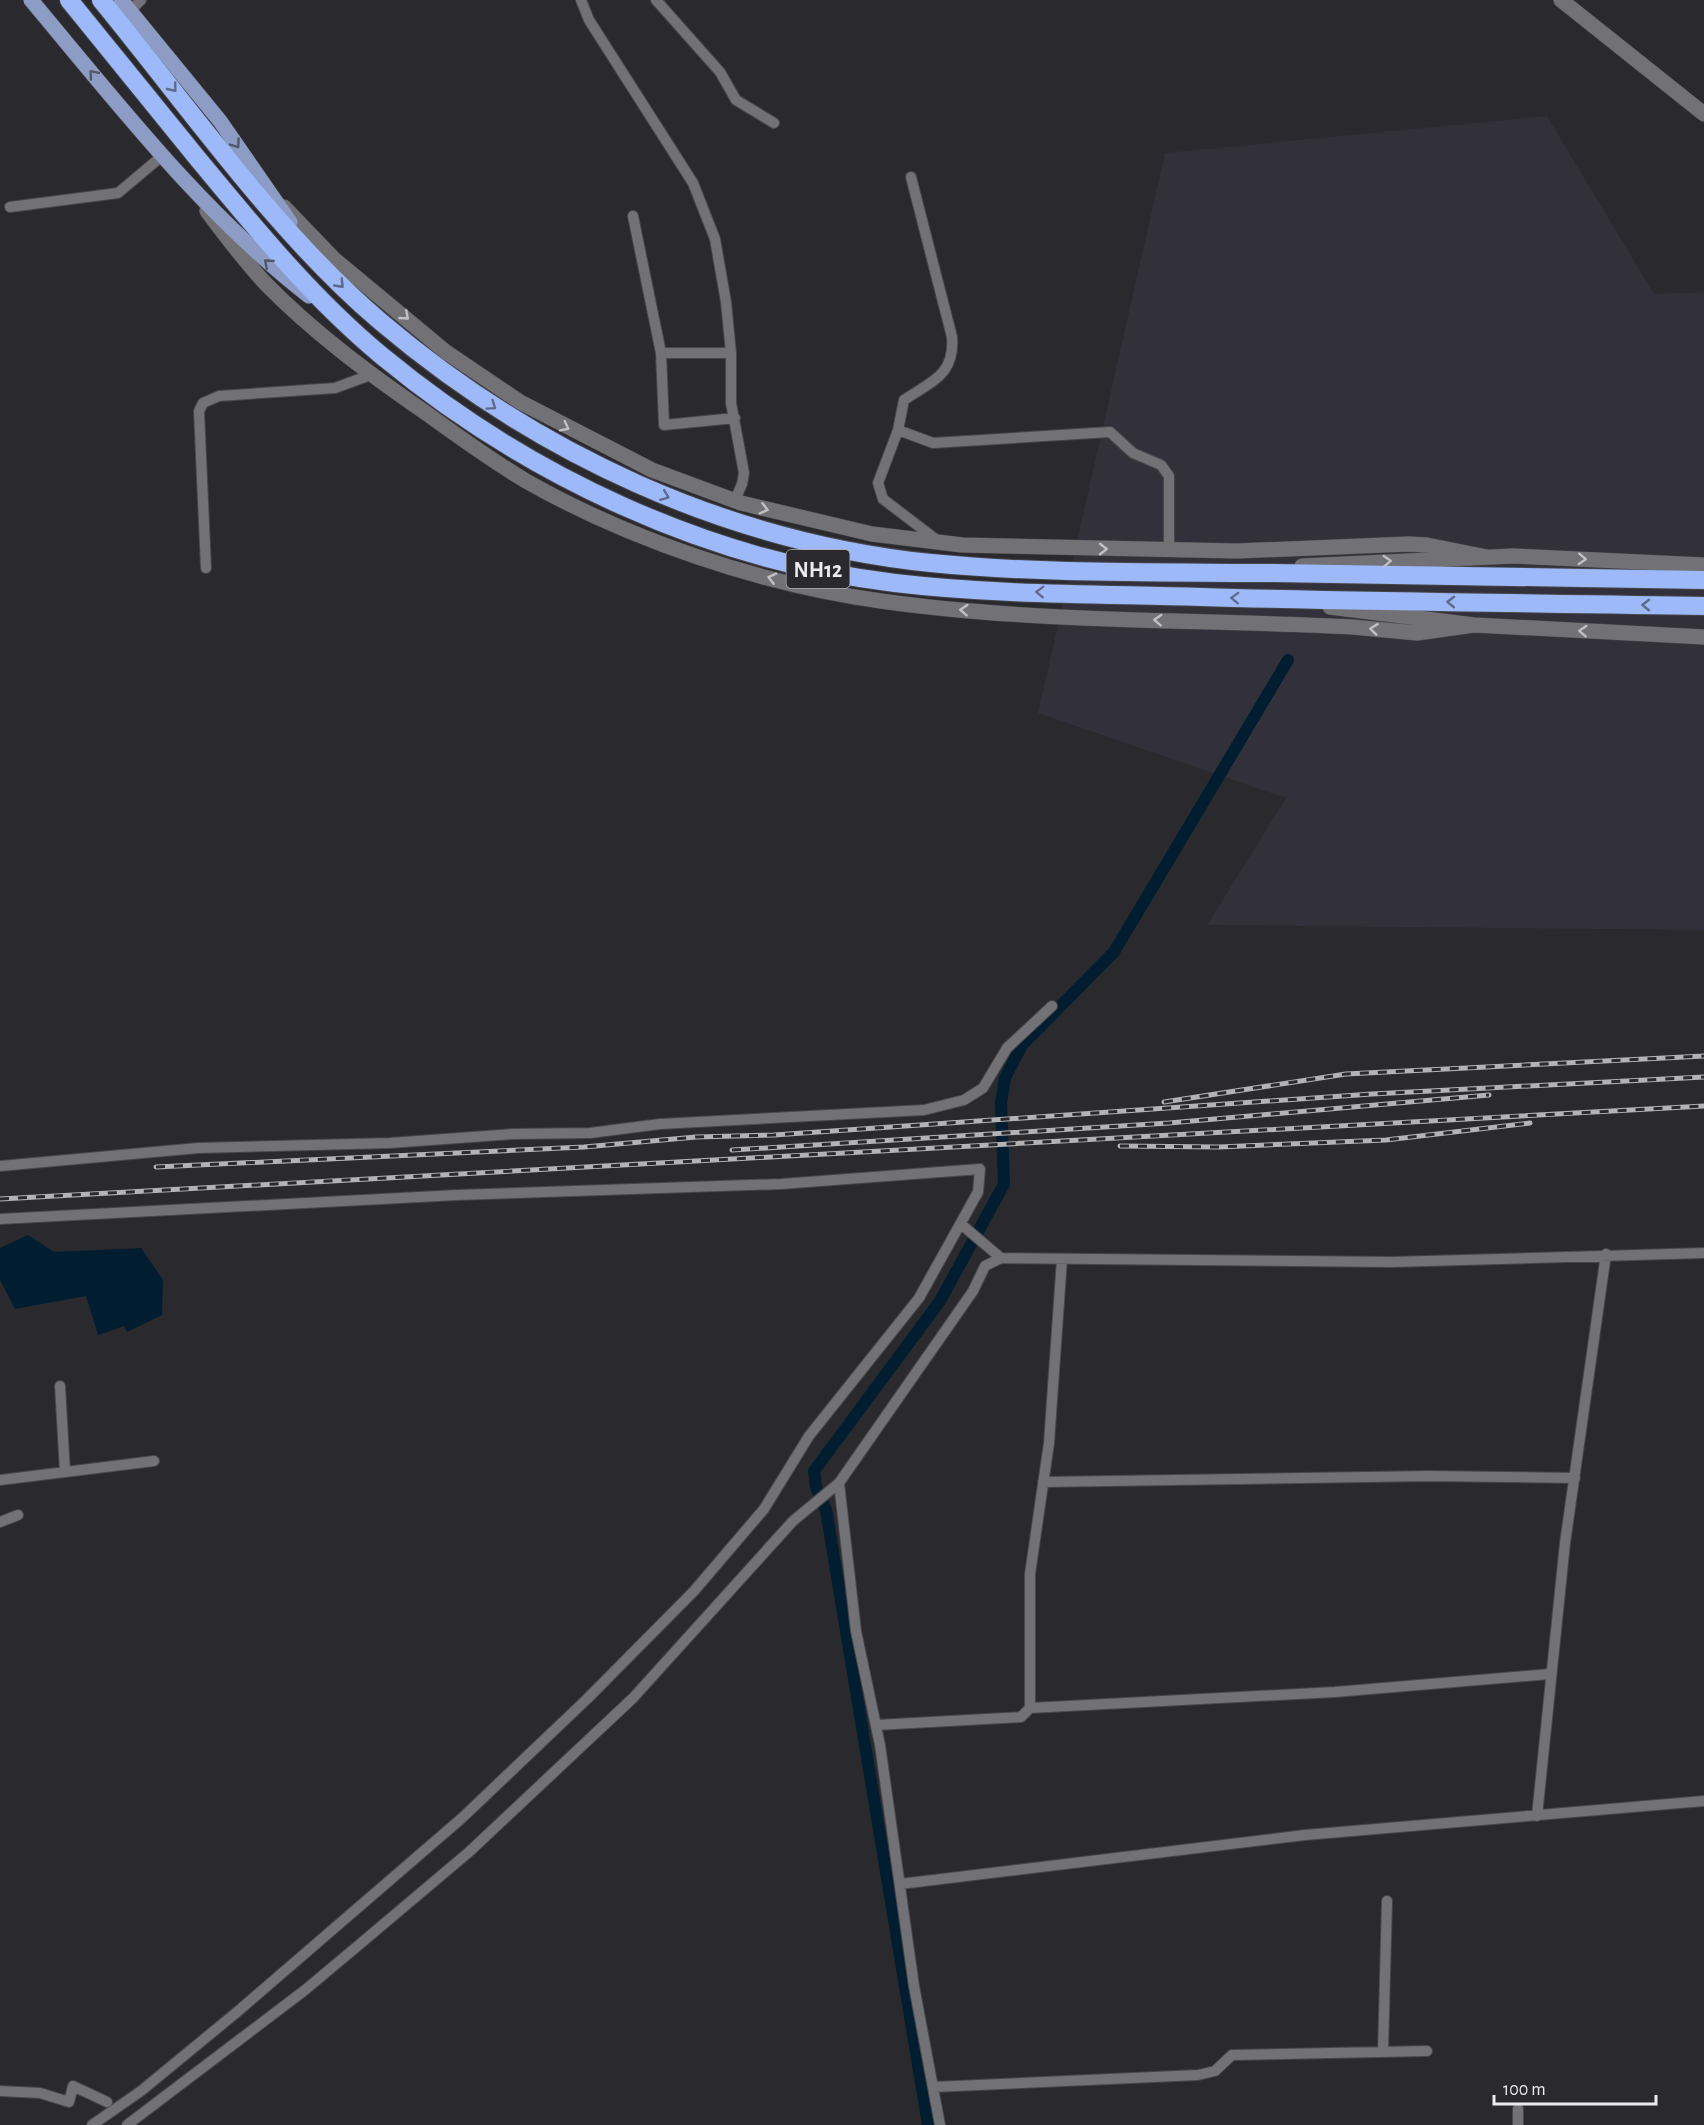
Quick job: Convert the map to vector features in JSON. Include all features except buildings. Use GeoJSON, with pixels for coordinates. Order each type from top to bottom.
{"type":"FeatureCollection","features":[{"type":"Feature","properties":{"kind":"highway","name":"NH12"},"geometry":{"type":"LineString","coordinates":[[69,0],[279,255],[347,326],[443,403],[528,457],[574,482],[656,520],[739,549],[811,568],[893,583],[1002,591],[1269,599],[1704,606]]}},
{"type":"Feature","properties":{"kind":"highway","name":"NH12"},"geometry":{"type":"LineString","coordinates":[[101,0],[246,178],[350,295],[394,333],[503,413],[572,453],[672,499],[787,537],[895,558],[1003,568],[1704,580]]}},
{"type":"Feature","properties":{"kind":"main road"},"geometry":{"type":"LineString","coordinates":[[31,0],[185,181],[265,261],[347,326]]}},
{"type":"Feature","properties":{"kind":"main road"},"geometry":{"type":"LineString","coordinates":[[131,4],[192,85],[315,258]]}},
{"type":"Feature","properties":{"kind":"street"},"geometry":{"type":"LineString","coordinates":[[581,0],[601,40],[693,183],[715,239],[726,302],[731,353],[731,403],[744,473],[735,500]]}},
{"type":"Feature","properties":{"kind":"street"},"geometry":{"type":"LineString","coordinates":[[656,0],[720,72],[735,100],[774,123]]}},
{"type":"Feature","properties":{"kind":"street"},"geometry":{"type":"LineString","coordinates":[[1561,0],[1704,114]]}},
{"type":"Feature","properties":{"kind":"street"},"geometry":{"type":"LineString","coordinates":[[10,207],[118,193],[162,156]]}},
{"type":"Feature","properties":{"kind":"street"},"geometry":{"type":"LineString","coordinates":[[257,175],[293,218],[334,259],[446,352],[485,379],[554,422],[610,451],[662,474],[735,500],[835,526],[940,543],[1029,548],[1237,551],[1418,544],[1487,557]]}},
{"type":"Feature","properties":{"kind":"street"},"geometry":{"type":"LineString","coordinates":[[911,177],[952,337],[954,354],[946,371],[904,400],[898,430],[878,483],[883,499],[940,543]]}},
{"type":"Feature","properties":{"kind":"street"},"geometry":{"type":"LineString","coordinates":[[185,181],[245,260],[270,287],[373,374],[473,447],[527,481],[576,506],[726,566],[812,588],[879,601],[1008,613],[1341,626],[1408,633],[1474,625]]}},
{"type":"Feature","properties":{"kind":"street"},"geometry":{"type":"LineString","coordinates":[[633,216],[661,353],[664,426],[735,418]]}},
{"type":"Feature","properties":{"kind":"street"},"geometry":{"type":"LineString","coordinates":[[661,353],[731,353]]}},
{"type":"Feature","properties":{"kind":"street"},"geometry":{"type":"LineString","coordinates":[[206,568],[199,411],[203,403],[219,396],[334,388],[373,374]]}},
{"type":"Feature","properties":{"kind":"street"},"geometry":{"type":"LineString","coordinates":[[898,430],[933,443],[1110,432],[1132,453],[1161,465],[1169,476],[1169,550]]}},
{"type":"Feature","properties":{"kind":"street"},"geometry":{"type":"LineString","coordinates":[[1224,572],[1325,564],[1487,557],[1704,565]]}},
{"type":"Feature","properties":{"kind":"street"},"geometry":{"type":"LineString","coordinates":[[1269,599],[1474,625],[1704,638]]}},
{"type":"Feature","properties":{"kind":"street"},"geometry":{"type":"LineString","coordinates":[[0,1166],[198,1148],[390,1143],[512,1134],[590,1133],[660,1124],[924,1110],[964,1100],[983,1088],[1007,1048],[1052,1006]]}},
{"type":"Feature","properties":{"kind":"street"},"geometry":{"type":"LineString","coordinates":[[0,1219],[480,1194],[781,1184],[980,1169],[978,1192],[919,1298],[808,1437],[764,1509],[694,1591],[587,1699],[462,1818],[332,1927],[237,2012],[141,2091],[92,2125]]}},
{"type":"Feature","properties":{"kind":"street"},"geometry":{"type":"LineString","coordinates":[[962,1224],[1001,1258]]}},
{"type":"Feature","properties":{"kind":"street"},"geometry":{"type":"LineString","coordinates":[[127,2125],[306,1990],[469,1852],[633,1698],[751,1565],[812,1504],[839,1484],[972,1291],[985,1266],[1001,1258],[1392,1262],[1606,1254],[1704,1253]]}},
{"type":"Feature","properties":{"kind":"street"},"geometry":{"type":"LineString","coordinates":[[1537,1815],[1550,1674],[1606,1254]]}},
{"type":"Feature","properties":{"kind":"street"},"geometry":{"type":"LineString","coordinates":[[1030,1708],[1030,1574],[1049,1443],[1062,1259]]}},
{"type":"Feature","properties":{"kind":"street"},"geometry":{"type":"LineString","coordinates":[[60,1386],[65,1472]]}},
{"type":"Feature","properties":{"kind":"street"},"geometry":{"type":"LineString","coordinates":[[0,1480],[154,1461]]}},
{"type":"Feature","properties":{"kind":"street"},"geometry":{"type":"LineString","coordinates":[[1043,1482],[1429,1476],[1575,1478]]}},
{"type":"Feature","properties":{"kind":"street"},"geometry":{"type":"LineString","coordinates":[[839,1484],[856,1631],[876,1725],[914,1986],[940,2125]]}},
{"type":"Feature","properties":{"kind":"street"},"geometry":{"type":"LineString","coordinates":[[0,1522],[18,1515]]}},
{"type":"Feature","properties":{"kind":"street"},"geometry":{"type":"LineString","coordinates":[[876,1725],[1021,1717],[1030,1708],[1335,1692],[1550,1674]]}},
{"type":"Feature","properties":{"kind":"street"},"geometry":{"type":"LineString","coordinates":[[900,1884],[1294,1837],[1704,1801]]}},
{"type":"Feature","properties":{"kind":"street"},"geometry":{"type":"LineString","coordinates":[[1383,2052],[1387,1901]]}},
{"type":"Feature","properties":{"kind":"street"},"geometry":{"type":"LineString","coordinates":[[933,2086],[1198,2076],[1215,2071],[1232,2055],[1427,2051]]}},
{"type":"Feature","properties":{"kind":"street"},"geometry":{"type":"LineString","coordinates":[[0,2091],[40,2093],[69,2102],[73,2086],[107,2102]]}},
{"type":"Feature","properties":{"kind":"street"},"geometry":{"type":"LineString","coordinates":[[1518,2109],[1518,2125]]}},
{"type":"Feature","properties":{"kind":"shaded area"},"geometry":{"type":"Polygon","coordinates":[[[1547,116],[1654,294],[1704,292],[1704,930],[1207,925],[1286,798],[1038,713],[1165,153],[1547,116]]]}},
{"type":"Feature","properties":{"kind":"water"},"geometry":{"type":"Polygon","coordinates":[[[28,1235],[54,1252],[141,1248],[163,1280],[162,1315],[127,1332],[124,1326],[98,1335],[86,1296],[15,1309],[0,1280],[0,1248],[28,1235]]]}},
{"type":"Feature","properties":{"kind":"waterway"},"geometry":{"type":"LineString","coordinates":[[928,2125],[826,1510],[816,1487],[814,1471],[940,1301],[1004,1184],[1001,1103],[1005,1078],[1022,1045],[1114,952],[1288,660]]}},
{"type":"Feature","properties":{"kind":"railway"},"geometry":{"type":"LineString","coordinates":[[1164,1102],[1346,1074],[1704,1056]]}},
{"type":"Feature","properties":{"kind":"railway"},"geometry":{"type":"LineString","coordinates":[[156,1167],[584,1147],[696,1137],[774,1135],[1372,1094],[1704,1077]]}},
{"type":"Feature","properties":{"kind":"railway"},"geometry":{"type":"LineString","coordinates":[[732,1150],[1169,1123],[1489,1095]]}},
{"type":"Feature","properties":{"kind":"railway"},"geometry":{"type":"LineString","coordinates":[[0,1199],[1704,1106]]}},
{"type":"Feature","properties":{"kind":"railway"},"geometry":{"type":"LineString","coordinates":[[1120,1146],[1219,1147],[1386,1140],[1530,1123]]}}]}
